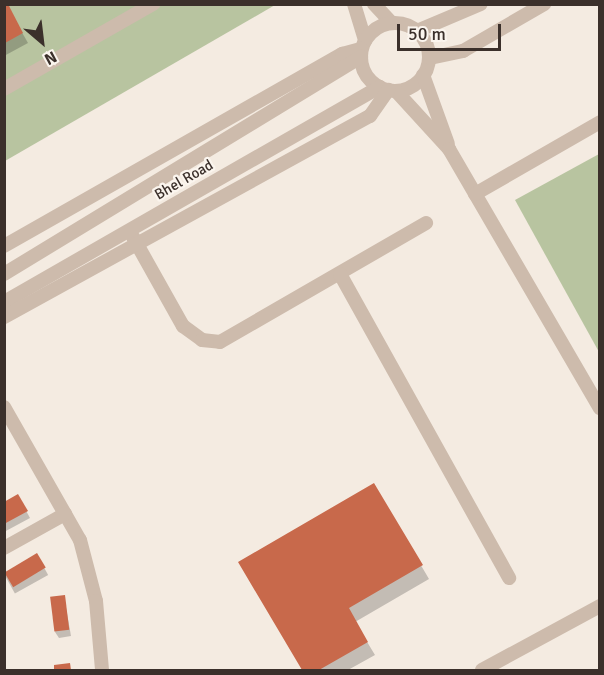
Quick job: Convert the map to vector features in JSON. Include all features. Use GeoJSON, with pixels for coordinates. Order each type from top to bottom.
{"type":"FeatureCollection","features":[{"type":"Feature","properties":{"kind":"street"},"geometry":{"type":"LineString","coordinates":[[4,89],[153,4]]}},
{"type":"Feature","properties":{"kind":"street"},"geometry":{"type":"LineString","coordinates":[[354,4],[366,75],[388,89],[449,149]]}},
{"type":"Feature","properties":{"kind":"street"},"geometry":{"type":"LineString","coordinates":[[374,4],[392,23],[417,31],[481,4]]}},
{"type":"Feature","properties":{"kind":"street"},"geometry":{"type":"LineString","coordinates":[[429,58],[463,51],[544,4]]}},
{"type":"Feature","properties":{"kind":"street"},"geometry":{"type":"LineString","coordinates":[[4,246],[342,54],[362,49],[381,26],[392,23]]}},
{"type":"Feature","properties":{"kind":"street"},"geometry":{"type":"LineString","coordinates":[[4,317],[370,116],[388,89],[415,83],[423,75],[429,58],[417,31]]}},
{"type":"Feature","properties":{"kind":"street","name":"Bhel Road"},"geometry":{"type":"LineString","coordinates":[[4,274],[362,49]]}},
{"type":"Feature","properties":{"kind":"street"},"geometry":{"type":"LineString","coordinates":[[423,75],[449,149],[600,408]]}},
{"type":"Feature","properties":{"kind":"street","name":"Bhel Road"},"geometry":{"type":"LineString","coordinates":[[4,302],[129,230],[388,89]]}},
{"type":"Feature","properties":{"kind":"street"},"geometry":{"type":"LineString","coordinates":[[475,194],[600,122]]}},
{"type":"Feature","properties":{"kind":"street"},"geometry":{"type":"LineString","coordinates":[[129,230],[183,326],[202,340],[220,342],[426,223]]}},
{"type":"Feature","properties":{"kind":"street"},"geometry":{"type":"LineString","coordinates":[[340,274],[509,578]]}},
{"type":"Feature","properties":{"kind":"street"},"geometry":{"type":"LineString","coordinates":[[4,407],[80,540],[89,568],[102,670]]}},
{"type":"Feature","properties":{"kind":"street"},"geometry":{"type":"LineString","coordinates":[[4,548],[65,514]]}},
{"type":"Feature","properties":{"kind":"street"},"geometry":{"type":"LineString","coordinates":[[482,670],[600,606]]}},
{"type":"Feature","properties":{"kind":"green space"},"geometry":{"type":"Polygon","coordinates":[[[5,5],[275,5],[5,161],[5,5]]]}},
{"type":"Feature","properties":{"kind":"green space"},"geometry":{"type":"Polygon","coordinates":[[[599,154],[599,352],[515,200],[599,154]]]}},
{"type":"Feature","properties":{"kind":"building"},"geometry":{"type":"Polygon","coordinates":[[[8,4],[23,33],[5,43],[5,6],[8,4]]]}},
{"type":"Feature","properties":{"kind":"building"},"geometry":{"type":"Polygon","coordinates":[[[374,483],[423,565],[349,608],[368,642],[319,670],[302,670],[238,562],[374,483]]]}},
{"type":"Feature","properties":{"kind":"building"},"geometry":{"type":"Polygon","coordinates":[[[18,494],[28,511],[4,524],[4,502],[18,494]]]}},
{"type":"Feature","properties":{"kind":"building"},"geometry":{"type":"Polygon","coordinates":[[[37,553],[46,568],[13,587],[4,573],[37,553]]]}},
{"type":"Feature","properties":{"kind":"building"},"geometry":{"type":"Polygon","coordinates":[[[65,595],[69,630],[54,632],[50,597],[65,595]]]}},
{"type":"Feature","properties":{"kind":"building"},"geometry":{"type":"Polygon","coordinates":[[[70,663],[71,670],[54,670],[54,665],[70,663]]]}}]}
